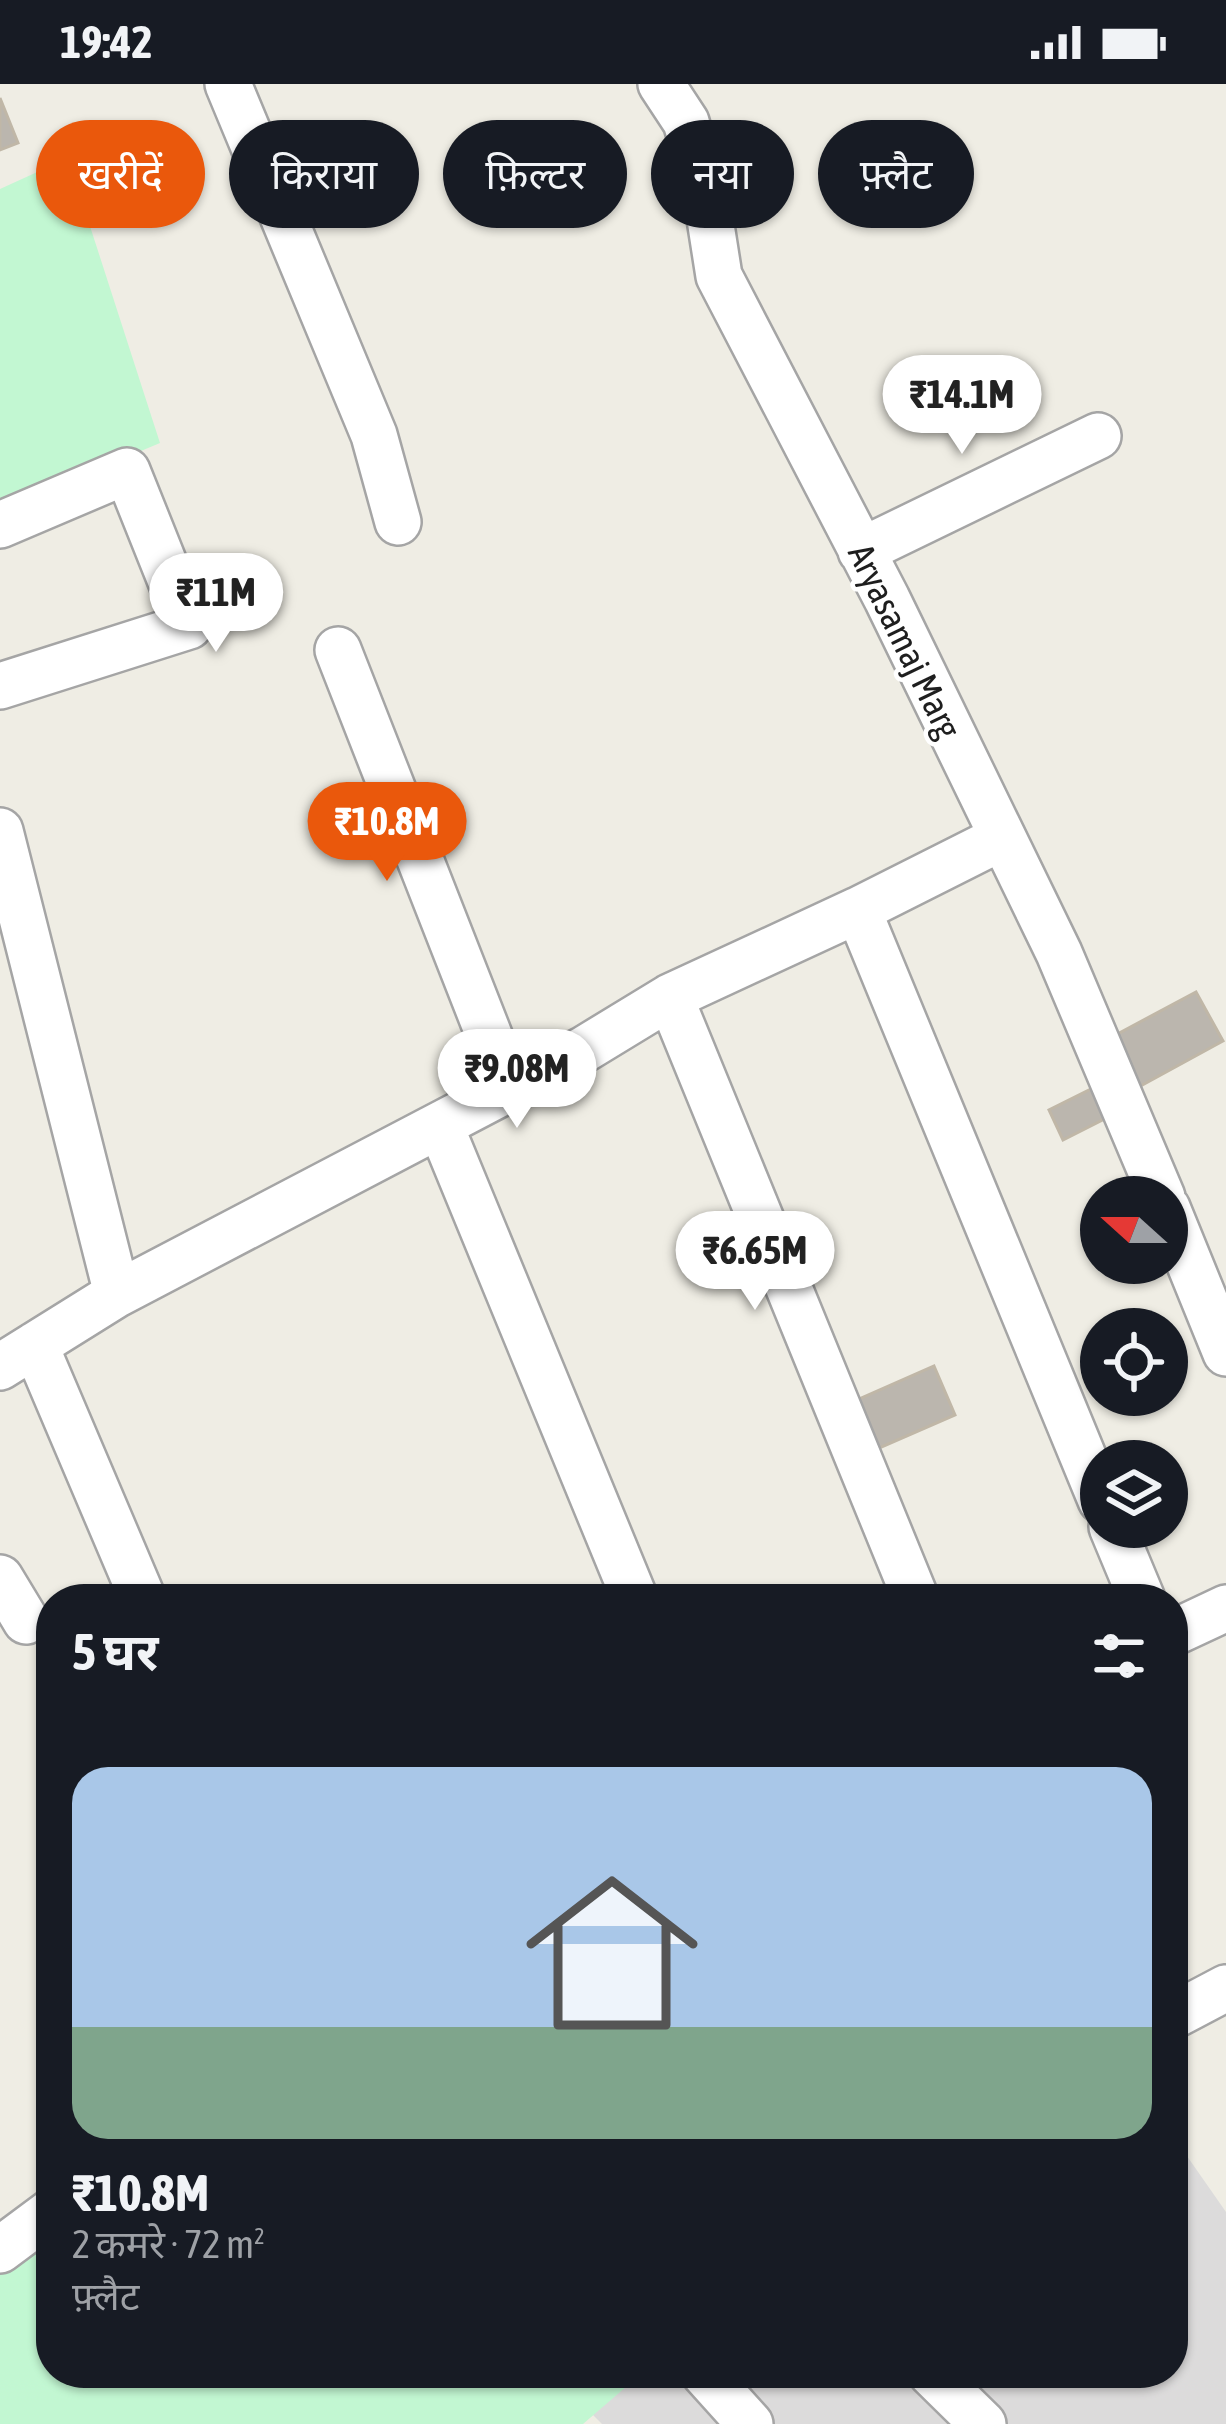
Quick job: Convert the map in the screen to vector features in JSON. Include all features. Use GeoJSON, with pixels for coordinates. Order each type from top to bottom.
{"type":"FeatureCollection","features":[{"type":"Feature","properties":{"kind":"street"},"geometry":{"type":"LineString","coordinates":[[228,84],[374,435],[398,522]]}},
{"type":"Feature","properties":{"kind":"street","name":"Aryasamaj Marg"},"geometry":{"type":"LineString","coordinates":[[661,84],[686,122],[705,187],[719,276],[1060,953],[1153,1176]]}},
{"type":"Feature","properties":{"kind":"street"},"geometry":{"type":"LineString","coordinates":[[861,551],[1098,436]]}},
{"type":"Feature","properties":{"kind":"street"},"geometry":{"type":"LineString","coordinates":[[0,525],[127,471],[188,626],[0,686]]}},
{"type":"Feature","properties":{"kind":"street"},"geometry":{"type":"LineString","coordinates":[[338,650],[510,1089]]}},
{"type":"Feature","properties":{"kind":"street"},"geometry":{"type":"LineString","coordinates":[[0,831],[117,1294]]}},
{"type":"Feature","properties":{"kind":"street"},"geometry":{"type":"LineString","coordinates":[[135,1584],[17,1356],[117,1294],[510,1089],[670,997],[1000,838]]}},
{"type":"Feature","properties":{"kind":"street"},"geometry":{"type":"LineString","coordinates":[[858,910],[1080,1448]]}},
{"type":"Feature","properties":{"kind":"street"},"geometry":{"type":"LineString","coordinates":[[670,997],[910,1584]]}},
{"type":"Feature","properties":{"kind":"street"},"geometry":{"type":"LineString","coordinates":[[440,1125],[629,1584]]}},
{"type":"Feature","properties":{"kind":"street"},"geometry":{"type":"LineString","coordinates":[[1188,1260],[1226,1353]]}},
{"type":"Feature","properties":{"kind":"street"},"geometry":{"type":"LineString","coordinates":[[1121,1548],[1136,1584]]}},
{"type":"Feature","properties":{"kind":"street"},"geometry":{"type":"LineString","coordinates":[[0,1578],[26,1622]]}},
{"type":"Feature","properties":{"kind":"street"},"geometry":{"type":"LineString","coordinates":[[1188,1626],[1226,1608]]}},
{"type":"Feature","properties":{"kind":"street"},"geometry":{"type":"LineString","coordinates":[[1188,2008],[1226,1988]]}},
{"type":"Feature","properties":{"kind":"street"},"geometry":{"type":"LineString","coordinates":[[0,2250],[36,2223]]}},
{"type":"Feature","properties":{"kind":"street"},"geometry":{"type":"LineString","coordinates":[[718,2388],[750,2424]]}},
{"type":"Feature","properties":{"kind":"street"},"geometry":{"type":"LineString","coordinates":[[946,2388],[983,2424]]}},
{"type":"Feature","properties":{"kind":"shaded area"},"geometry":{"type":"Polygon","coordinates":[[[1188,2158],[1226,2212],[1226,2424],[602,2424],[566,2388],[1188,2388],[1188,2158]]]}},
{"type":"Feature","properties":{"kind":"green space"},"geometry":{"type":"Polygon","coordinates":[[[36,173],[36,228],[91,228],[160,443],[0,510],[0,189],[36,173]]]}},
{"type":"Feature","properties":{"kind":"green space"},"geometry":{"type":"Polygon","coordinates":[[[36,2252],[36,2388],[625,2388],[583,2424],[0,2424],[0,2274],[36,2252]]]}},
{"type":"Feature","properties":{"kind":"building"},"geometry":{"type":"Polygon","coordinates":[[[0,98],[18,143],[0,150],[0,98]]]}},
{"type":"Feature","properties":{"kind":"building"},"geometry":{"type":"Polygon","coordinates":[[[1196,992],[1223,1041],[1135,1089],[1108,1039],[1196,992]]]}},
{"type":"Feature","properties":{"kind":"building"},"geometry":{"type":"Polygon","coordinates":[[[1105,1082],[1120,1111],[1063,1140],[1049,1110],[1105,1082]]]}},
{"type":"Feature","properties":{"kind":"building"},"geometry":{"type":"Polygon","coordinates":[[[934,1366],[955,1415],[870,1452],[850,1403],[934,1366]]]}}]}
